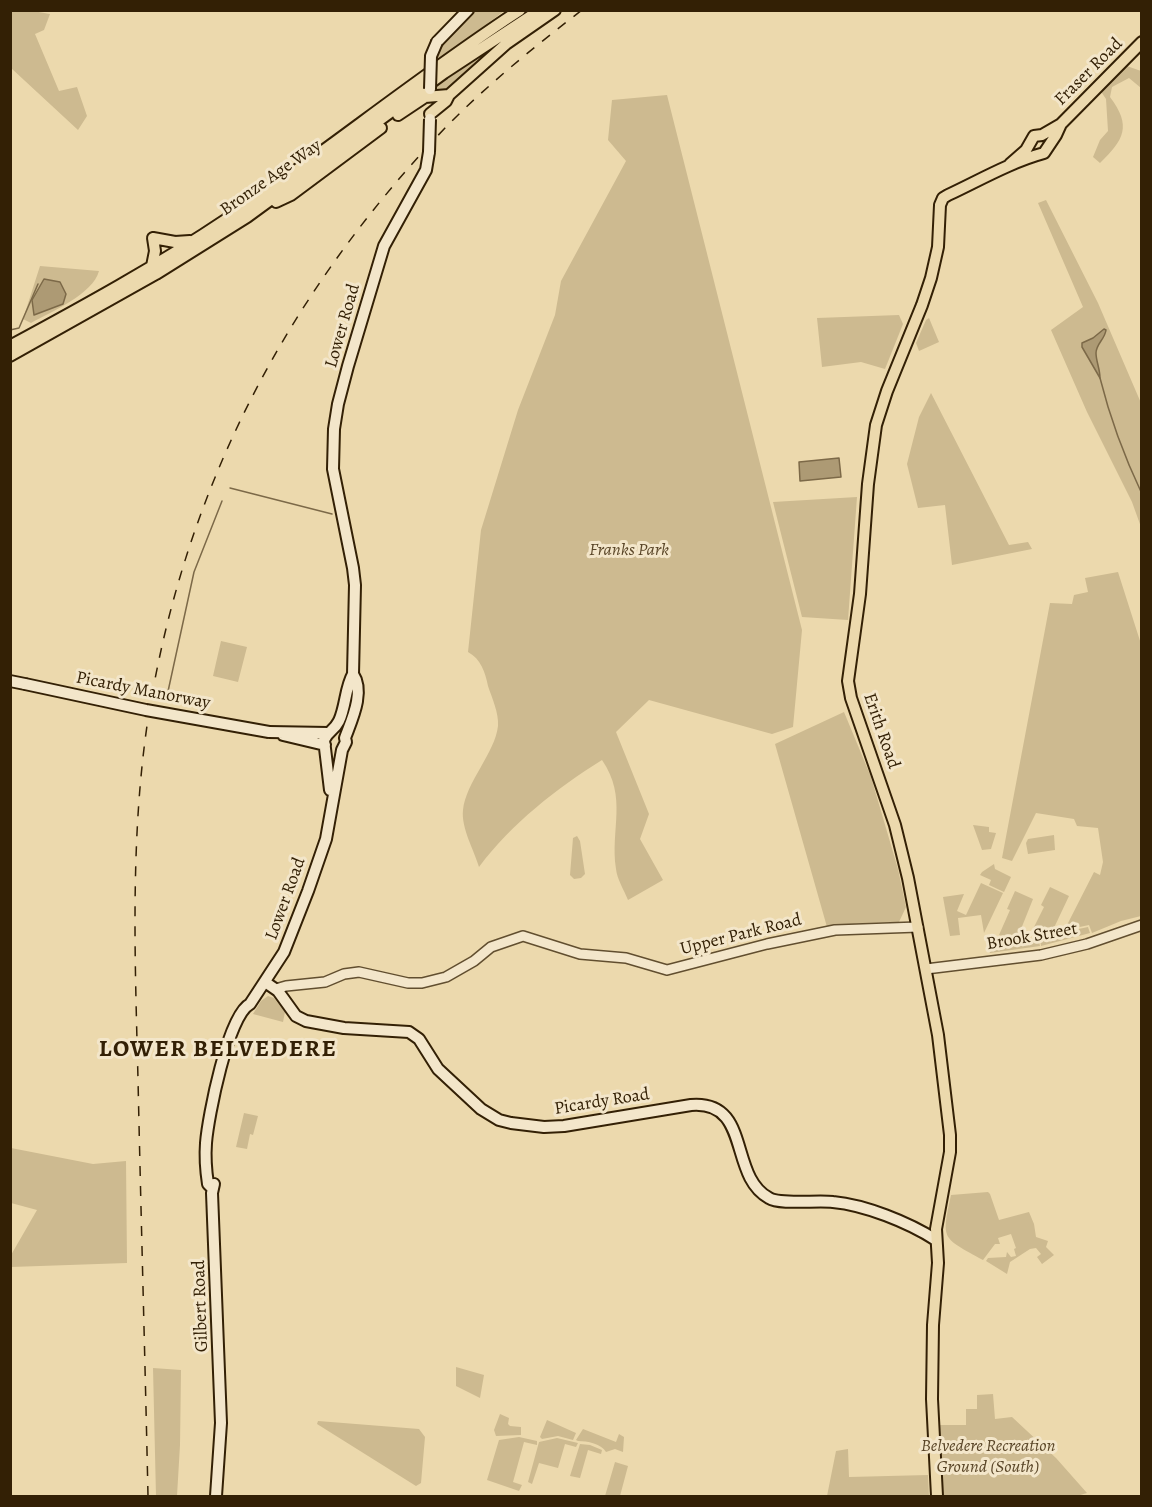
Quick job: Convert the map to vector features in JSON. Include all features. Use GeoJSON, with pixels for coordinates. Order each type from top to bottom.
{"type":"FeatureCollection","features":[{"type":"Feature","properties":{"kind":"main road","name":"Lower Road"},"geometry":{"type":"LineString","coordinates":[[332,805],[326,736],[342,714],[353,674],[355,585],[352,559],[333,469],[334,429],[348,366],[384,246],[426,170],[429,152],[431,56],[438,42],[468,10]]}},
{"type":"Feature","properties":{"kind":"main road","name":"Bronze Age Way"},"geometry":{"type":"LineString","coordinates":[[10,356],[156,274],[247,217],[444,73],[540,10]]}},
{"type":"Feature","properties":{"kind":"main road"},"geometry":{"type":"LineString","coordinates":[[412,106],[430,117],[449,95],[486,60],[555,10]]}},
{"type":"Feature","properties":{"kind":"main road","name":"Bronze Age Way"},"geometry":{"type":"LineString","coordinates":[[10,346],[152,266],[226,219],[321,153],[439,65],[520,11]]}},
{"type":"Feature","properties":{"kind":"main road","name":"Fraser Road"},"geometry":{"type":"LineString","coordinates":[[1008,166],[1026,150],[1034,136],[1045,140],[1056,135],[1061,124],[1142,42]]}},
{"type":"Feature","properties":{"kind":"main road"},"geometry":{"type":"LineString","coordinates":[[247,217],[291,195],[430,92],[449,95]]}},
{"type":"Feature","properties":{"kind":"main road","name":"Fraser Road"},"geometry":{"type":"LineString","coordinates":[[941,201],[948,195],[1008,166],[1046,151],[1045,140]]}},
{"type":"Feature","properties":{"kind":"main road"},"geometry":{"type":"LineString","coordinates":[[1029,145],[1037,154]]}},
{"type":"Feature","properties":{"kind":"main road","name":"Erith Road"},"geometry":{"type":"LineString","coordinates":[[937,1497],[932,1389],[933,1325],[938,1263],[936,1222],[951,1143],[940,1047],[918,927],[895,825],[851,698],[848,681],[860,594],[868,484],[876,425],[931,278],[938,247],[941,201]]}},
{"type":"Feature","properties":{"kind":"main road"},"geometry":{"type":"LineString","coordinates":[[152,266],[155,251],[153,238],[175,242],[193,240]]}},
{"type":"Feature","properties":{"kind":"main road","name":"Lower Road"},"geometry":{"type":"LineString","coordinates":[[252,1000],[284,952],[326,839],[342,750],[353,717],[358,692],[358,681],[353,674]]}},
{"type":"Feature","properties":{"kind":"main road","name":"Picardy Manorway"},"geometry":{"type":"LineString","coordinates":[[10,681],[146,710],[269,732],[326,746]]}},
{"type":"Feature","properties":{"kind":"main road","name":"Picardy Manorway"},"geometry":{"type":"LineString","coordinates":[[269,732],[331,732]]}},
{"type":"Feature","properties":{"kind":"main road"},"geometry":{"type":"LineString","coordinates":[[331,732],[340,732],[345,738]]}},
{"type":"Feature","properties":{"kind":"main road"},"geometry":{"type":"LineString","coordinates":[[326,746],[334,752],[342,750]]}},
{"type":"Feature","properties":{"kind":"main road","name":"Picardy Road"},"geometry":{"type":"LineString","coordinates":[[265,982],[278,991],[296,1016],[306,1021],[359,1030],[410,1032],[419,1039],[438,1069],[484,1112],[511,1123],[544,1128],[691,1105],[715,1107],[732,1125],[755,1188],[768,1198],[779,1202],[822,1201],[857,1206],[922,1231],[936,1240]]}},
{"type":"Feature","properties":{"kind":"main road","name":"Gilbert Road"},"geometry":{"type":"LineString","coordinates":[[216,1497],[221,1423],[212,1188],[208,1184],[206,1160],[208,1125],[228,1042],[237,1021],[252,1000]]}},
{"type":"Feature","properties":{"kind":"street","name":"Brook Street"},"geometry":{"type":"LineString","coordinates":[[926,969],[1011,960],[1062,950],[1142,925]]}},
{"type":"Feature","properties":{"kind":"street","name":"Upper Park Road"},"geometry":{"type":"LineString","coordinates":[[278,991],[279,988],[286,986],[325,982],[359,972],[422,983],[446,977],[474,961],[491,947],[523,936],[580,954],[626,958],[667,970],[767,944],[835,930],[918,927]]}},
{"type":"Feature","properties":{"kind":"green space"},"geometry":{"type":"Polygon","coordinates":[[[10,11],[50,14],[44,30],[35,34],[59,91],[77,87],[87,116],[78,130],[11,68],[10,11]]]}},
{"type":"Feature","properties":{"kind":"green space"},"geometry":{"type":"Polygon","coordinates":[[[476,11],[504,11],[437,62],[435,57],[442,42],[476,11]]]}},
{"type":"Feature","properties":{"kind":"green space"},"geometry":{"type":"Polygon","coordinates":[[[544,11],[485,55],[450,89],[436,91],[436,84],[544,11]]]}},
{"type":"Feature","properties":{"kind":"green space"},"geometry":{"type":"Polygon","coordinates":[[[1124,65],[1141,71],[1141,88],[1129,78],[1112,87],[1110,97],[1121,116],[1122,132],[1120,140],[1100,163],[1093,157],[1100,140],[1108,131],[1106,99],[1100,90],[1124,65]]]}},
{"type":"Feature","properties":{"kind":"green space","name":"Franks Park"},"geometry":{"type":"Polygon","coordinates":[[[667,95],[802,630],[793,727],[772,734],[649,700],[616,732],[649,814],[640,839],[663,880],[628,900],[616,869],[617,814],[614,787],[602,760],[568,783],[520,821],[479,867],[466,831],[463,810],[469,789],[492,747],[498,721],[484,671],[476,658],[468,652],[481,530],[518,410],[555,315],[561,281],[626,161],[608,140],[612,100],[667,95]]]}},
{"type":"Feature","properties":{"kind":"green space"},"geometry":{"type":"Polygon","coordinates":[[[1046,200],[1098,303],[1141,403],[1141,527],[1132,502],[1087,412],[1051,330],[1083,307],[1038,203],[1046,200]]]}},
{"type":"Feature","properties":{"kind":"green space"},"geometry":{"type":"Polygon","coordinates":[[[40,266],[99,271],[89,287],[80,295],[31,323],[23,319],[40,266]]]}},
{"type":"Feature","properties":{"kind":"green space"},"geometry":{"type":"Polygon","coordinates":[[[899,315],[903,324],[885,369],[861,362],[822,367],[817,318],[899,315]]]}},
{"type":"Feature","properties":{"kind":"green space"},"geometry":{"type":"Polygon","coordinates":[[[929,318],[939,342],[919,351],[916,343],[929,318]]]}},
{"type":"Feature","properties":{"kind":"green space"},"geometry":{"type":"Polygon","coordinates":[[[931,393],[1009,545],[1028,542],[1032,549],[952,565],[945,505],[918,508],[907,464],[919,417],[931,393]]]}},
{"type":"Feature","properties":{"kind":"green space"},"geometry":{"type":"Polygon","coordinates":[[[857,497],[848,620],[802,617],[773,502],[857,497]]]}},
{"type":"Feature","properties":{"kind":"green space"},"geometry":{"type":"Polygon","coordinates":[[[1118,572],[1141,644],[1141,916],[1121,921],[1092,933],[1089,925],[1075,928],[1067,925],[1094,872],[1100,875],[1103,862],[1098,828],[1077,826],[1074,819],[1036,813],[1012,861],[1002,858],[1050,603],[1072,604],[1074,595],[1088,592],[1085,578],[1118,572]]]}},
{"type":"Feature","properties":{"kind":"green space"},"geometry":{"type":"Polygon","coordinates":[[[221,641],[247,647],[238,682],[213,676],[221,641]]]}},
{"type":"Feature","properties":{"kind":"green space"},"geometry":{"type":"Polygon","coordinates":[[[844,712],[871,777],[898,869],[906,907],[899,922],[827,927],[775,744],[844,712]]]}},
{"type":"Feature","properties":{"kind":"green space"},"geometry":{"type":"Polygon","coordinates":[[[973,825],[989,827],[989,832],[996,833],[991,849],[982,850],[973,825]]]}},
{"type":"Feature","properties":{"kind":"green space"},"geometry":{"type":"Polygon","coordinates":[[[1054,835],[1055,850],[1028,854],[1026,843],[1028,839],[1054,835]]]}},
{"type":"Feature","properties":{"kind":"green space"},"geometry":{"type":"Polygon","coordinates":[[[577,836],[580,841],[585,874],[581,878],[574,879],[570,875],[573,838],[577,836]]]}},
{"type":"Feature","properties":{"kind":"green space"},"geometry":{"type":"Polygon","coordinates":[[[994,864],[995,869],[1011,877],[1004,892],[989,885],[991,880],[980,875],[994,864]]]}},
{"type":"Feature","properties":{"kind":"green space"},"geometry":{"type":"Polygon","coordinates":[[[981,883],[1003,893],[984,933],[981,915],[958,918],[960,935],[950,936],[943,897],[964,894],[957,911],[966,915],[981,883]]]}},
{"type":"Feature","properties":{"kind":"green space"},"geometry":{"type":"Polygon","coordinates":[[[1050,887],[1069,896],[1052,932],[1039,935],[1032,931],[1044,907],[1041,905],[1050,887]]]}},
{"type":"Feature","properties":{"kind":"green space"},"geometry":{"type":"Polygon","coordinates":[[[1015,891],[1033,899],[1017,939],[1006,941],[1005,937],[999,935],[1015,891]]]}},
{"type":"Feature","properties":{"kind":"green space"},"geometry":{"type":"Polygon","coordinates":[[[1088,927],[1090,933],[1041,946],[1040,937],[1088,927]]]}},
{"type":"Feature","properties":{"kind":"green space"},"geometry":{"type":"Polygon","coordinates":[[[1038,937],[1040,946],[990,953],[989,947],[1038,937]]]}},
{"type":"Feature","properties":{"kind":"green space"},"geometry":{"type":"Polygon","coordinates":[[[268,996],[274,998],[285,1012],[283,1022],[253,1014],[261,1001],[268,996]]]}},
{"type":"Feature","properties":{"kind":"green space"},"geometry":{"type":"Polygon","coordinates":[[[244,1113],[258,1116],[253,1135],[250,1134],[247,1149],[236,1147],[244,1113]]]}},
{"type":"Feature","properties":{"kind":"green space"},"geometry":{"type":"Polygon","coordinates":[[[11,1148],[93,1164],[126,1161],[127,1263],[11,1267],[11,1255],[37,1210],[11,1203],[11,1148]]]}},
{"type":"Feature","properties":{"kind":"green space"},"geometry":{"type":"Polygon","coordinates":[[[988,1192],[999,1220],[1029,1212],[1036,1237],[1048,1241],[1046,1247],[1054,1255],[1042,1264],[1037,1257],[1041,1254],[1036,1248],[1030,1249],[1010,1262],[1007,1274],[986,1261],[988,1258],[1006,1257],[1007,1252],[1011,1257],[1016,1256],[1011,1234],[998,1238],[1000,1244],[995,1244],[983,1260],[952,1241],[946,1230],[951,1195],[988,1192]]]}},
{"type":"Feature","properties":{"kind":"green space"},"geometry":{"type":"Polygon","coordinates":[[[456,1367],[484,1375],[480,1398],[456,1386],[456,1367]]]}},
{"type":"Feature","properties":{"kind":"green space"},"geometry":{"type":"Polygon","coordinates":[[[153,1368],[181,1370],[177,1496],[156,1496],[153,1368]]]}},
{"type":"Feature","properties":{"kind":"green space","name":"Belvedere Recreation Ground (South)"},"geometry":{"type":"Polygon","coordinates":[[[993,1394],[995,1419],[1012,1417],[1056,1458],[1087,1493],[1077,1496],[943,1496],[937,1425],[966,1425],[966,1409],[977,1409],[977,1395],[993,1394]]]}},
{"type":"Feature","properties":{"kind":"green space"},"geometry":{"type":"Polygon","coordinates":[[[500,1414],[509,1418],[510,1426],[521,1427],[521,1435],[496,1436],[494,1430],[500,1414]]]}},
{"type":"Feature","properties":{"kind":"green space"},"geometry":{"type":"Polygon","coordinates":[[[547,1420],[576,1433],[573,1440],[558,1436],[542,1439],[540,1437],[547,1420]]]}},
{"type":"Feature","properties":{"kind":"green space"},"geometry":{"type":"Polygon","coordinates":[[[318,1421],[419,1429],[425,1437],[421,1483],[416,1486],[317,1424],[318,1421]]]}},
{"type":"Feature","properties":{"kind":"green space"},"geometry":{"type":"Polygon","coordinates":[[[583,1429],[616,1442],[619,1434],[624,1437],[623,1452],[615,1449],[606,1452],[598,1445],[576,1440],[583,1429]]]}},
{"type":"Feature","properties":{"kind":"green space"},"geometry":{"type":"Polygon","coordinates":[[[519,1437],[537,1441],[537,1445],[524,1442],[513,1482],[522,1485],[519,1491],[487,1480],[499,1440],[519,1437]]]}},
{"type":"Feature","properties":{"kind":"green space"},"geometry":{"type":"Polygon","coordinates":[[[557,1438],[578,1443],[576,1447],[565,1444],[558,1468],[539,1463],[532,1484],[528,1482],[539,1442],[557,1438]]]}},
{"type":"Feature","properties":{"kind":"green space"},"geometry":{"type":"Polygon","coordinates":[[[580,1444],[602,1450],[601,1454],[588,1450],[580,1478],[570,1476],[580,1444]]]}},
{"type":"Feature","properties":{"kind":"green space"},"geometry":{"type":"Polygon","coordinates":[[[848,1449],[849,1477],[928,1475],[929,1496],[827,1496],[836,1451],[848,1449]]]}},
{"type":"Feature","properties":{"kind":"green space"},"geometry":{"type":"Polygon","coordinates":[[[615,1462],[628,1466],[620,1496],[605,1496],[615,1462]]]}},
{"type":"Feature","properties":{"kind":"shaded area"},"geometry":{"type":"Polygon","coordinates":[[[44,279],[60,282],[66,294],[63,304],[34,315],[32,300],[44,279]]]}},
{"type":"Feature","properties":{"kind":"shaded area"},"geometry":{"type":"Polygon","coordinates":[[[1104,329],[1105,333],[1096,353],[1100,378],[1082,347],[1082,343],[1104,329]]]}},
{"type":"Feature","properties":{"kind":"shaded area"},"geometry":{"type":"Polygon","coordinates":[[[839,458],[841,477],[800,481],[799,462],[839,458]]]}},
{"type":"Feature","properties":{"kind":"waterway"},"geometry":{"type":"LineString","coordinates":[[10,330],[19,328],[38,284]]}},
{"type":"Feature","properties":{"kind":"waterway"},"geometry":{"type":"LineString","coordinates":[[1100,378],[1118,437],[1142,494]]}},
{"type":"Feature","properties":{"kind":"waterway"},"geometry":{"type":"LineString","coordinates":[[230,488],[332,514]]}},
{"type":"Feature","properties":{"kind":"waterway"},"geometry":{"type":"LineString","coordinates":[[167,696],[194,572],[222,501]]}},
{"type":"Feature","properties":{"kind":"railway"},"geometry":{"type":"LineString","coordinates":[[148,1496],[136,989],[136,854],[138,809],[148,719],[165,635],[187,554],[216,475],[250,400],[291,328],[337,259],[388,192],[445,128],[511,67],[582,10]]}},
{"type":"Feature","properties":{"kind":"district","name":"LOWER BELVEDERE"},"geometry":{"type":"Point","coordinates":[218,1050]}}]}
